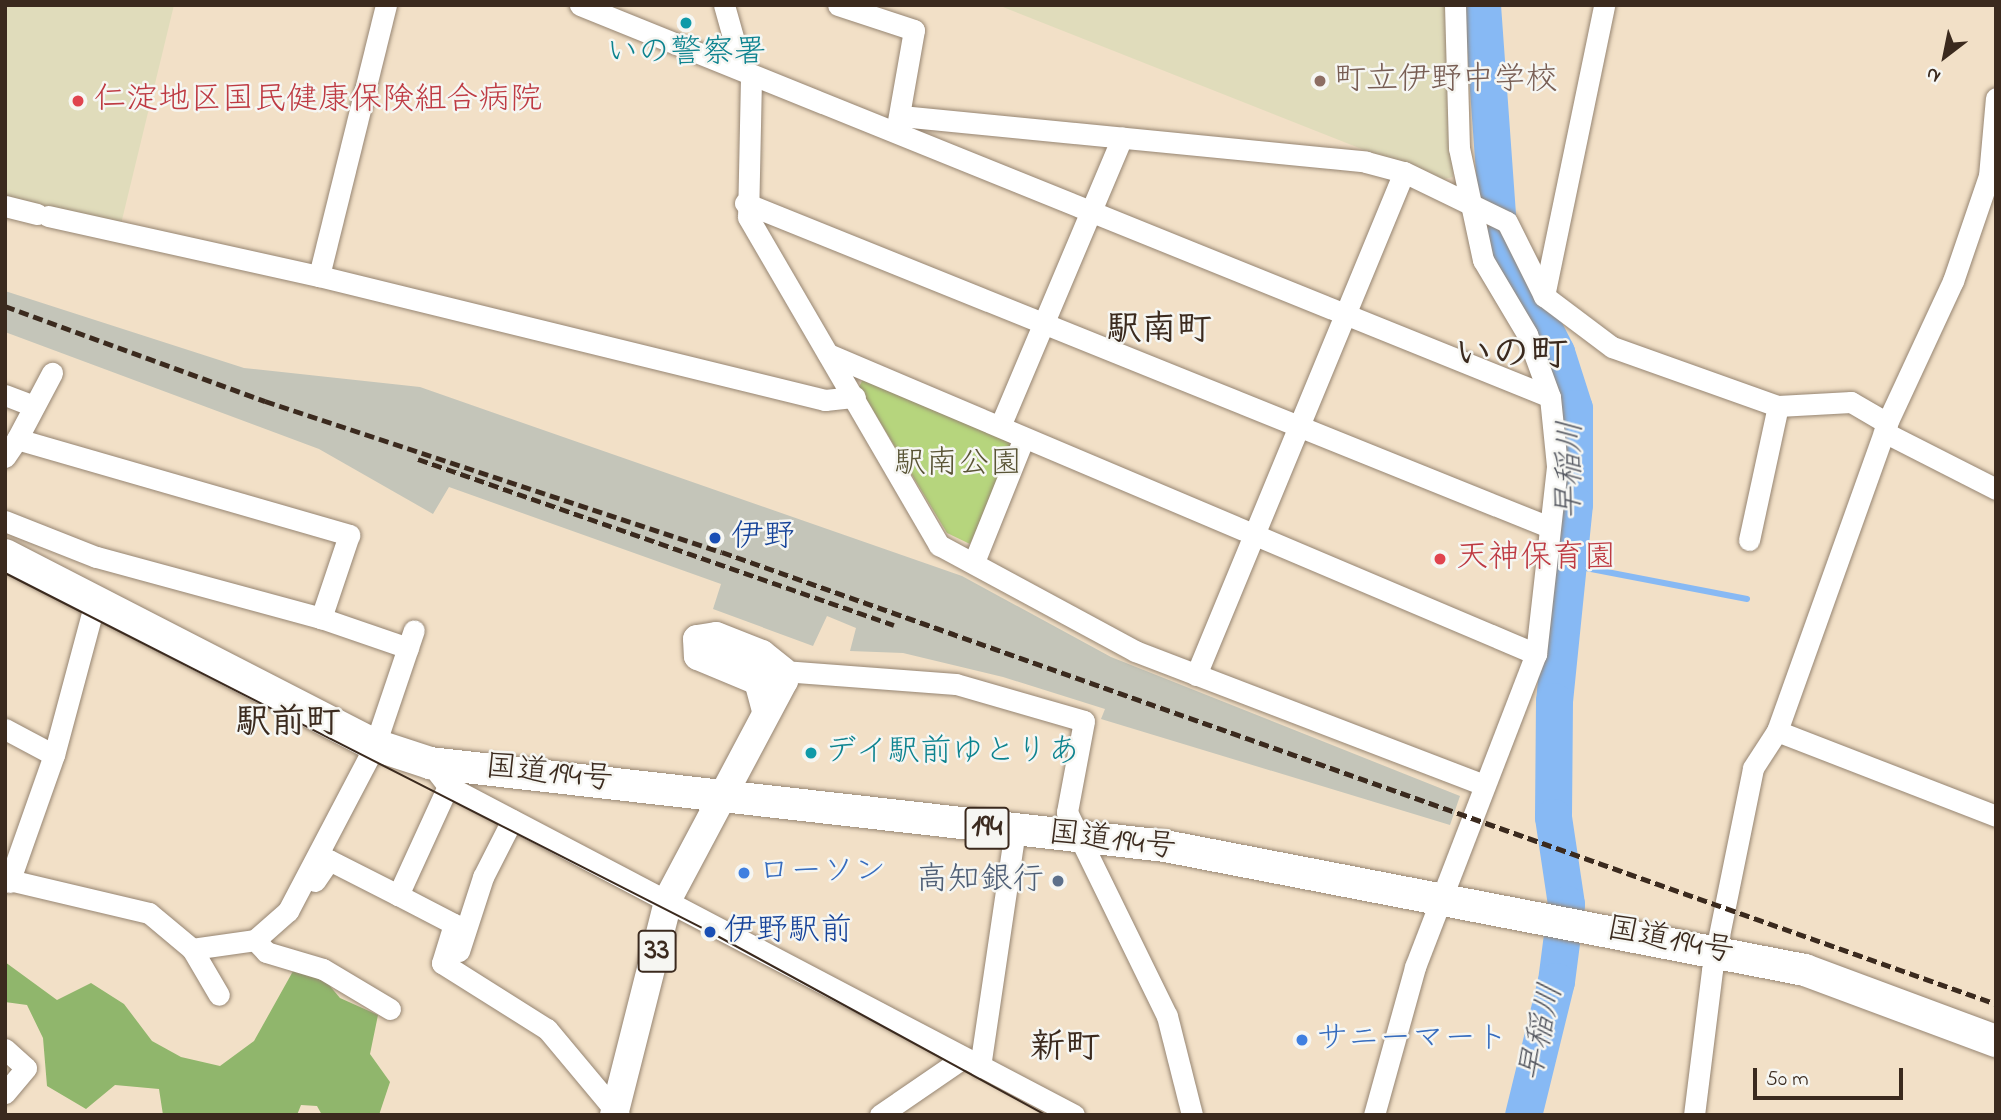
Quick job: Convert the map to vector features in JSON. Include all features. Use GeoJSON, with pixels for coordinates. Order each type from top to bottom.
{"type":"FeatureCollection","features":[{"type":"Feature","properties":{"kind":"highway","name":"国道194号"},"geometry":{"type":"LineString","coordinates":[[5,555],[375,745],[439,774],[719,794],[1016,831],[1074,835],[1444,899],[1717,950],[1836,979],[1996,1041]]}},
{"type":"Feature","properties":{"kind":"main road"},"geometry":{"type":"LineString","coordinates":[[719,794],[766,711],[783,671],[762,654],[716,636],[697,639],[698,656],[758,681],[766,711]]}},
{"type":"Feature","properties":{"kind":"main road","name":"33"},"geometry":{"type":"LineString","coordinates":[[616,1114],[669,897],[719,794]]}},
{"type":"Feature","properties":{"kind":"street"},"geometry":{"type":"LineString","coordinates":[[319,276],[386,5]]}},
{"type":"Feature","properties":{"kind":"street"},"geometry":{"type":"LineString","coordinates":[[580,5],[747,73],[898,124],[1090,211],[1344,318],[1550,397]]}},
{"type":"Feature","properties":{"kind":"street"},"geometry":{"type":"LineString","coordinates":[[724,5],[747,73],[745,203],[828,354],[939,545],[1135,651],[1484,785]]}},
{"type":"Feature","properties":{"kind":"street"},"geometry":{"type":"LineString","coordinates":[[838,5],[914,30],[898,124]]}},
{"type":"Feature","properties":{"kind":"street"},"geometry":{"type":"LineString","coordinates":[[1374,1115],[1415,967],[1444,899],[1484,785],[1536,654],[1557,466],[1550,397],[1527,334],[1483,260],[1459,148],[1455,5]]}},
{"type":"Feature","properties":{"kind":"street"},"geometry":{"type":"LineString","coordinates":[[1544,296],[1604,5]]}},
{"type":"Feature","properties":{"kind":"street"},"geometry":{"type":"LineString","coordinates":[[1694,1115],[1717,950],[1753,768],[1776,731],[1886,428],[1953,281],[1992,177],[1996,98]]}},
{"type":"Feature","properties":{"kind":"street"},"geometry":{"type":"LineString","coordinates":[[898,124],[1122,138],[1366,162],[1404,172],[1447,188],[1472,206],[1507,222],[1544,296],[1612,347],[1778,406],[1852,402],[1886,428],[1996,489]]}},
{"type":"Feature","properties":{"kind":"street"},"geometry":{"type":"LineString","coordinates":[[1001,424],[1122,138]]}},
{"type":"Feature","properties":{"kind":"street"},"geometry":{"type":"LineString","coordinates":[[1196,675],[1258,535],[1404,172]]}},
{"type":"Feature","properties":{"kind":"street"},"geometry":{"type":"LineString","coordinates":[[745,203],[1044,321],[1549,527]]}},
{"type":"Feature","properties":{"kind":"street"},"geometry":{"type":"LineString","coordinates":[[5,206],[319,276],[825,400],[855,397]]}},
{"type":"Feature","properties":{"kind":"street"},"geometry":{"type":"LineString","coordinates":[[828,354],[1001,424],[1023,440],[1258,535],[1536,654]]}},
{"type":"Feature","properties":{"kind":"street"},"geometry":{"type":"LineString","coordinates":[[5,457],[51,373]]}},
{"type":"Feature","properties":{"kind":"street"},"geometry":{"type":"LineString","coordinates":[[5,395],[34,406]]}},
{"type":"Feature","properties":{"kind":"street"},"geometry":{"type":"LineString","coordinates":[[1749,540],[1778,406]]}},
{"type":"Feature","properties":{"kind":"street"},"geometry":{"type":"LineString","coordinates":[[17,439],[349,535],[321,618]]}},
{"type":"Feature","properties":{"kind":"street"},"geometry":{"type":"LineString","coordinates":[[974,562],[1023,440]]}},
{"type":"Feature","properties":{"kind":"street"},"geometry":{"type":"LineString","coordinates":[[5,521],[57,542],[321,618],[411,639],[375,745],[288,911]]}},
{"type":"Feature","properties":{"kind":"street"},"geometry":{"type":"LineString","coordinates":[[40,573],[57,542]]}},
{"type":"Feature","properties":{"kind":"street"},"geometry":{"type":"LineString","coordinates":[[95,602],[54,755],[7,881],[149,913],[192,949],[219,995]]}},
{"type":"Feature","properties":{"kind":"street"},"geometry":{"type":"LineString","coordinates":[[783,671],[956,684],[1084,721],[1067,812],[1074,835],[1117,902],[1167,1016],[1192,1115]]}},
{"type":"Feature","properties":{"kind":"street"},"geometry":{"type":"LineString","coordinates":[[5,729],[54,755]]}},
{"type":"Feature","properties":{"kind":"street"},"geometry":{"type":"LineString","coordinates":[[1776,731],[1996,816]]}},
{"type":"Feature","properties":{"kind":"street"},"geometry":{"type":"LineString","coordinates":[[398,895],[439,774],[512,820],[669,897],[1074,1115]]}},
{"type":"Feature","properties":{"kind":"street"},"geometry":{"type":"LineString","coordinates":[[449,967],[512,820]]}},
{"type":"Feature","properties":{"kind":"street"},"geometry":{"type":"LineString","coordinates":[[972,1062],[1016,831]]}},
{"type":"Feature","properties":{"kind":"street"},"geometry":{"type":"LineString","coordinates":[[192,949],[255,940],[288,911],[329,860],[454,924],[442,963],[547,1029],[616,1114]]}},
{"type":"Feature","properties":{"kind":"street"},"geometry":{"type":"LineString","coordinates":[[255,940],[266,952],[323,969],[390,1009]]}},
{"type":"Feature","properties":{"kind":"street"},"geometry":{"type":"LineString","coordinates":[[5,1049],[26,1069],[5,1093]]}},
{"type":"Feature","properties":{"kind":"street"},"geometry":{"type":"LineString","coordinates":[[880,1115],[916,1086],[972,1062]]}},
{"type":"Feature","properties":{"kind":"street"},"geometry":{"type":"LineString","coordinates":[[894,1115],[916,1086]]}},
{"type":"Feature","properties":{"kind":"shaded area","name":"仁淀地区国民健康保険組合病院"},"geometry":{"type":"Polygon","coordinates":[[[5,5],[174,5],[121,224],[5,196],[5,5]]]}},
{"type":"Feature","properties":{"kind":"shaded area","name":"町立伊野中学校"},"geometry":{"type":"Polygon","coordinates":[[[998,5],[1447,5],[1453,177],[1440,180],[998,5]]]}},
{"type":"Feature","properties":{"kind":"shaded area"},"geometry":{"type":"Polygon","coordinates":[[[5,291],[244,368],[420,387],[962,576],[1111,657],[1460,796],[1450,825],[1101,719],[1105,709],[1003,677],[903,653],[850,651],[856,628],[827,616],[813,646],[713,609],[721,584],[449,487],[433,514],[319,449],[5,332],[5,291]]]}},
{"type":"Feature","properties":{"kind":"green space","name":"駅南公園"},"geometry":{"type":"Polygon","coordinates":[[[864,377],[1009,438],[1012,450],[970,544],[947,533],[859,387],[864,377]]]}},
{"type":"Feature","properties":{"kind":"green space"},"geometry":{"type":"Polygon","coordinates":[[[5,962],[57,1000],[91,983],[124,1004],[152,1041],[181,1057],[220,1066],[254,1041],[297,964],[319,973],[340,998],[378,1015],[370,1054],[390,1082],[379,1115],[322,1115],[317,1106],[301,1105],[297,1115],[163,1115],[159,1089],[115,1085],[86,1109],[47,1086],[43,1038],[27,1005],[5,1002],[5,962]]]}},
{"type":"Feature","properties":{"kind":"waterway","name":"早稲川"},"geometry":{"type":"LineString","coordinates":[[1482,5],[1499,241],[1556,352],[1574,408],[1574,504],[1554,701],[1553,817],[1566,904],[1556,981],[1523,1115]]}},
{"type":"Feature","properties":{"kind":"waterway"},"geometry":{"type":"LineString","coordinates":[[1586,568],[1747,599]]}},
{"type":"Feature","properties":{"kind":"tram line"},"geometry":{"type":"LineString","coordinates":[[5,573],[710,932],[1045,1115]]}},
{"type":"Feature","properties":{"kind":"railway"},"geometry":{"type":"LineString","coordinates":[[5,306],[265,401],[722,552],[1996,1004]]}},
{"type":"Feature","properties":{"kind":"railway"},"geometry":{"type":"LineString","coordinates":[[418,459],[894,625]]}},
{"type":"Feature","properties":{"kind":"place","name":"いの警察署"},"geometry":{"type":"Point","coordinates":[686,23]}},
{"type":"Feature","properties":{"kind":"place","name":"町立伊野中学校"},"geometry":{"type":"Point","coordinates":[1320,81]}},
{"type":"Feature","properties":{"kind":"place","name":"仁淀地区国民健康保険組合病院"},"geometry":{"type":"Point","coordinates":[78,101]}},
{"type":"Feature","properties":{"kind":"place","name":"伊野"},"geometry":{"type":"Point","coordinates":[715,538]}},
{"type":"Feature","properties":{"kind":"place","name":"天神保育園"},"geometry":{"type":"Point","coordinates":[1440,559]}},
{"type":"Feature","properties":{"kind":"place","name":"デイ駅前ゆとりあ"},"geometry":{"type":"Point","coordinates":[811,753]}},
{"type":"Feature","properties":{"kind":"place","name":"ローソン"},"geometry":{"type":"Point","coordinates":[744,873]}},
{"type":"Feature","properties":{"kind":"place","name":"高知銀行"},"geometry":{"type":"Point","coordinates":[1058,881]}},
{"type":"Feature","properties":{"kind":"place","name":"伊野駅前"},"geometry":{"type":"Point","coordinates":[710,932]}},
{"type":"Feature","properties":{"kind":"place","name":"サニーマート"},"geometry":{"type":"Point","coordinates":[1302,1040]}},
{"type":"Feature","properties":{"kind":"district","name":"駅南町"},"geometry":{"type":"Point","coordinates":[1159,331]}},
{"type":"Feature","properties":{"kind":"district","name":"いの町"},"geometry":{"type":"Point","coordinates":[1511,357]}},
{"type":"Feature","properties":{"kind":"district","name":"駅前町"},"geometry":{"type":"Point","coordinates":[288,724]}},
{"type":"Feature","properties":{"kind":"district","name":"新町"},"geometry":{"type":"Point","coordinates":[1065,1049]}}]}
